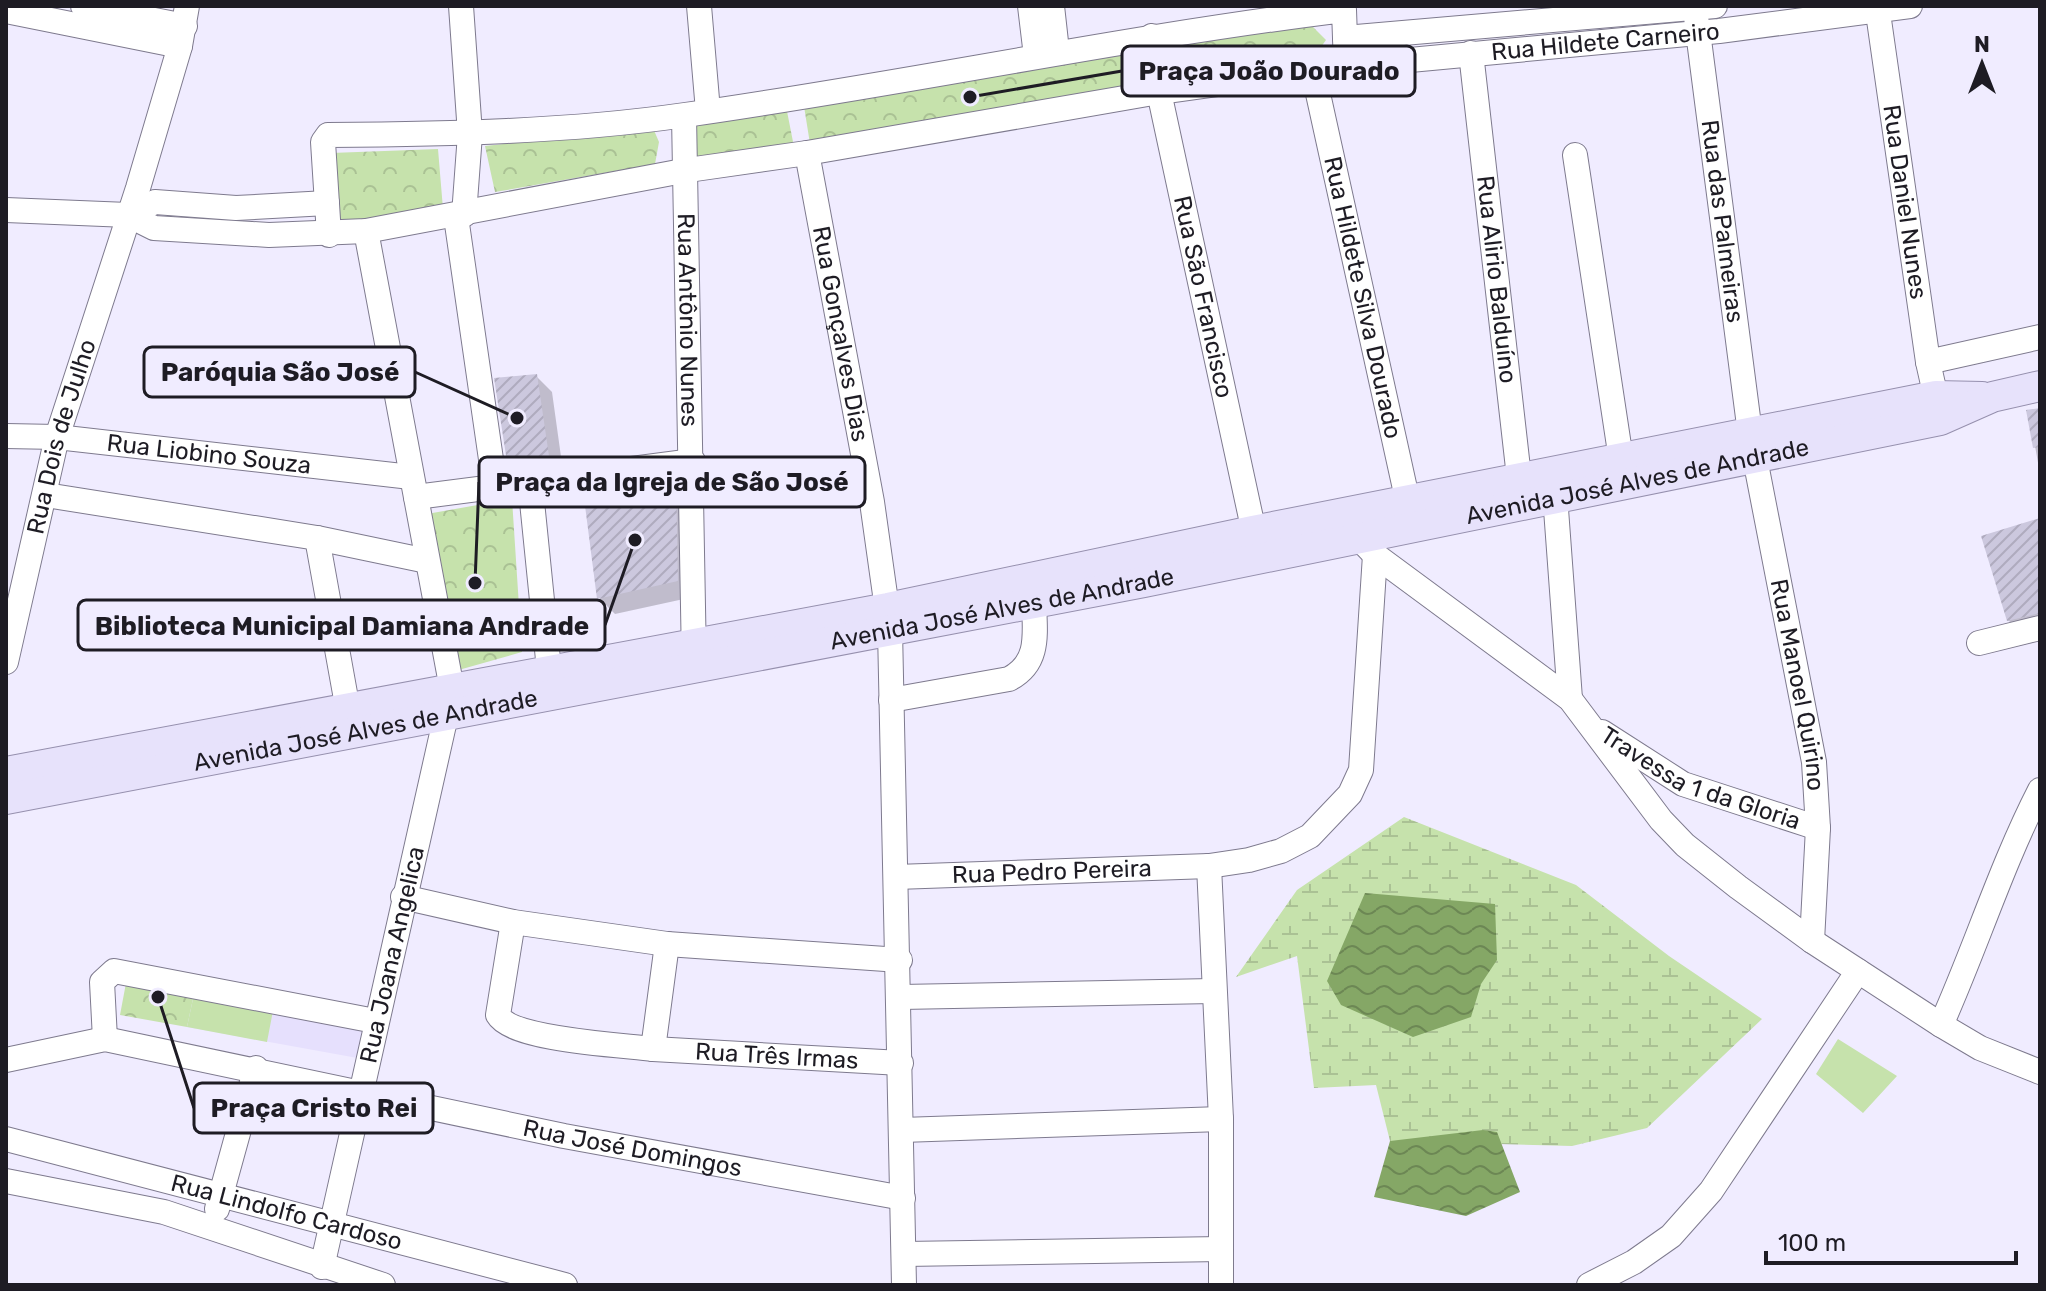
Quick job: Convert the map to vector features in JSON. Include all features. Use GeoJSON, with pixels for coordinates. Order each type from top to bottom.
{"type":"FeatureCollection","features":[{"type":"Feature","properties":{"kind":"main road","name":"Avenida José Alves de Andrade"},"geometry":{"type":"LineString","coordinates":[[6,799],[450,702],[889,619],[1256,544],[1357,536],[1410,513],[2040,386]]}},
{"type":"Feature","properties":{"kind":"main road","name":"Avenida José Alves de Andrade"},"geometry":{"type":"LineString","coordinates":[[1540,488],[1621,459],[1753,445]]}},
{"type":"Feature","properties":{"kind":"main road","name":"Avenida José Alves de Andrade"},"geometry":{"type":"LineString","coordinates":[[889,619],[1034,603],[1256,544]]}},
{"type":"Feature","properties":{"kind":"main road","name":"Avenida José Alves de Andrade"},"geometry":{"type":"LineString","coordinates":[[6,772],[348,710],[450,702]]}},
{"type":"Feature","properties":{"kind":"street"},"geometry":{"type":"LineString","coordinates":[[83,6],[184,26]]}},
{"type":"Feature","properties":{"kind":"street"},"geometry":{"type":"LineString","coordinates":[[461,6],[470,134],[460,216],[495,487]]}},
{"type":"Feature","properties":{"kind":"street","name":"Rua Antônio Nunes"},"geometry":{"type":"LineString","coordinates":[[694,656],[688,170],[696,113],[699,6]]}},
{"type":"Feature","properties":{"kind":"street"},"geometry":{"type":"LineString","coordinates":[[1030,6],[1046,54]]}},
{"type":"Feature","properties":{"kind":"street"},"geometry":{"type":"LineString","coordinates":[[1046,54],[1052,6]]}},
{"type":"Feature","properties":{"kind":"street","name":"Rua das Palmeiras"},"geometry":{"type":"LineString","coordinates":[[1721,6],[1707,20],[1753,445]]}},
{"type":"Feature","properties":{"kind":"street","name":"Rua Hildete Carneiro"},"geometry":{"type":"LineString","coordinates":[[1345,38],[1540,34],[1908,6]]}},
{"type":"Feature","properties":{"kind":"street"},"geometry":{"type":"LineString","coordinates":[[329,235],[323,142],[328,135],[470,134],[696,113],[1152,36],[1240,15],[1344,8],[1346,66]]}},
{"type":"Feature","properties":{"kind":"street","name":"Rua Daniel Nunes"},"geometry":{"type":"LineString","coordinates":[[1878,8],[1928,362],[1938,408]]}},
{"type":"Feature","properties":{"kind":"street"},"geometry":{"type":"LineString","coordinates":[[14,10],[184,26]]}},
{"type":"Feature","properties":{"kind":"street","name":"Rua Hildete Carneiro"},"geometry":{"type":"LineString","coordinates":[[128,215],[154,228],[269,235],[329,235],[366,231],[460,216],[688,170],[807,153],[1159,92],[1346,66],[1471,53],[1540,34],[1568,14],[1707,20]]}},
{"type":"Feature","properties":{"kind":"street","name":"Rua Dois de Julho"},"geometry":{"type":"LineString","coordinates":[[6,662],[57,437],[184,26]]}},
{"type":"Feature","properties":{"kind":"street","name":"Rua São Francisco"},"geometry":{"type":"LineString","coordinates":[[1152,36],[1159,92],[1256,544]]}},
{"type":"Feature","properties":{"kind":"street","name":"Rua Alirio Balduíno"},"geometry":{"type":"LineString","coordinates":[[1471,53],[1570,699]]}},
{"type":"Feature","properties":{"kind":"street","name":"Rua Hildete Silva Dourado"},"geometry":{"type":"LineString","coordinates":[[1313,71],[1410,513]]}},
{"type":"Feature","properties":{"kind":"street","name":"Rua Gonçalves Dias"},"geometry":{"type":"LineString","coordinates":[[807,153],[889,619]]}},
{"type":"Feature","properties":{"kind":"street"},"geometry":{"type":"LineString","coordinates":[[1575,155],[1621,459]]}},
{"type":"Feature","properties":{"kind":"street"},"geometry":{"type":"LineString","coordinates":[[6,210],[128,215],[155,202],[271,207],[327,203]]}},
{"type":"Feature","properties":{"kind":"street"},"geometry":{"type":"LineString","coordinates":[[269,235],[271,207]]}},
{"type":"Feature","properties":{"kind":"street"},"geometry":{"type":"LineString","coordinates":[[366,231],[450,702]]}},
{"type":"Feature","properties":{"kind":"street"},"geometry":{"type":"LineString","coordinates":[[1928,362],[2040,337]]}},
{"type":"Feature","properties":{"kind":"street","name":"Rua Liobino Souza"},"geometry":{"type":"LineString","coordinates":[[6,436],[57,437],[413,487],[495,487],[693,461]]}},
{"type":"Feature","properties":{"kind":"street","name":"Rua Manoel Quirino"},"geometry":{"type":"LineString","coordinates":[[1753,445],[1814,762],[1818,828],[1812,941]]}},
{"type":"Feature","properties":{"kind":"street"},"geometry":{"type":"LineString","coordinates":[[530,482],[550,684]]}},
{"type":"Feature","properties":{"kind":"street"},"geometry":{"type":"LineString","coordinates":[[46,495],[317,538],[427,561]]}},
{"type":"Feature","properties":{"kind":"street"},"geometry":{"type":"LineString","coordinates":[[1357,536],[1570,699],[1661,820],[1685,845],[1812,941],[1941,1025],[1980,1048],[2040,1072]]}},
{"type":"Feature","properties":{"kind":"street","name":"Rua Pedro Pereira"},"geometry":{"type":"LineString","coordinates":[[896,877],[1209,866],[1281,851],[1310,836],[1350,794],[1361,770],[1357,536]]}},
{"type":"Feature","properties":{"kind":"street"},"geometry":{"type":"LineString","coordinates":[[317,538],[348,710]]}},
{"type":"Feature","properties":{"kind":"street"},"geometry":{"type":"LineString","coordinates":[[891,700],[1009,679],[1021,673],[1030,664],[1034,650],[1034,603]]}},
{"type":"Feature","properties":{"kind":"street"},"geometry":{"type":"LineString","coordinates":[[889,619],[901,997],[904,1285]]}},
{"type":"Feature","properties":{"kind":"street"},"geometry":{"type":"LineString","coordinates":[[1979,643],[2040,630]]}},
{"type":"Feature","properties":{"kind":"street","name":"Rua Joana Angelica"},"geometry":{"type":"LineString","coordinates":[[322,1267],[403,897],[450,702]]}},
{"type":"Feature","properties":{"kind":"street","name":"Travessa 1 da Gloria"},"geometry":{"type":"LineString","coordinates":[[1589,723],[1683,784],[1818,828]]}},
{"type":"Feature","properties":{"kind":"street"},"geometry":{"type":"LineString","coordinates":[[1661,820],[1683,784]]}},
{"type":"Feature","properties":{"kind":"street"},"geometry":{"type":"LineString","coordinates":[[1941,1025],[1976,948],[2007,857],[2040,790]]}},
{"type":"Feature","properties":{"kind":"street"},"geometry":{"type":"LineString","coordinates":[[1209,866],[1221,1119],[1221,1285]]}},
{"type":"Feature","properties":{"kind":"street"},"geometry":{"type":"LineString","coordinates":[[403,897],[513,922],[667,944],[900,960]]}},
{"type":"Feature","properties":{"kind":"street","name":"Rua Três Irmas"},"geometry":{"type":"LineString","coordinates":[[513,922],[498,1003],[502,1021],[521,1031],[653,1049],[901,1063]]}},
{"type":"Feature","properties":{"kind":"street"},"geometry":{"type":"LineString","coordinates":[[653,1049],[667,944]]}},
{"type":"Feature","properties":{"kind":"street"},"geometry":{"type":"LineString","coordinates":[[6,1060],[105,1039],[102,982],[108,973],[121,971],[375,1021]]}},
{"type":"Feature","properties":{"kind":"street"},"geometry":{"type":"LineString","coordinates":[[1589,1285],[1634,1262],[1671,1236],[1711,1191],[1858,971]]}},
{"type":"Feature","properties":{"kind":"street"},"geometry":{"type":"LineString","coordinates":[[901,997],[1213,991]]}},
{"type":"Feature","properties":{"kind":"street","name":"Rua José Domingos"},"geometry":{"type":"LineString","coordinates":[[105,1039],[256,1068],[594,1142],[903,1198]]}},
{"type":"Feature","properties":{"kind":"street"},"geometry":{"type":"LineString","coordinates":[[211,1226],[256,1068]]}},
{"type":"Feature","properties":{"kind":"street"},"geometry":{"type":"LineString","coordinates":[[902,1130],[1221,1119]]}},
{"type":"Feature","properties":{"kind":"street","name":"Rua Lindolfo Cardoso"},"geometry":{"type":"LineString","coordinates":[[6,1139],[565,1285]]}},
{"type":"Feature","properties":{"kind":"street","name":"Rua Lindolfo Cardoso"},"geometry":{"type":"LineString","coordinates":[[6,1181],[164,1212],[383,1285]]}},
{"type":"Feature","properties":{"kind":"street"},"geometry":{"type":"LineString","coordinates":[[904,1254],[1221,1249]]}},
{"type":"Feature","properties":{"kind":"shaded area"},"geometry":{"type":"Polygon","coordinates":[[[197,980],[371,1013],[363,1059],[187,1027],[197,980]]]}},
{"type":"Feature","properties":{"kind":"green space"},"geometry":{"type":"Polygon","coordinates":[[[1309,23],[1326,40],[1309,64],[1174,88],[1163,47],[1309,23]]]}},
{"type":"Feature","properties":{"kind":"green space"},"geometry":{"type":"Polygon","coordinates":[[[1129,48],[1136,95],[811,150],[803,100],[1129,48]]]}},
{"type":"Feature","properties":{"kind":"green space"},"geometry":{"type":"Polygon","coordinates":[[[785,101],[795,152],[678,174],[675,118],[785,101]]]}},
{"type":"Feature","properties":{"kind":"green space"},"geometry":{"type":"Polygon","coordinates":[[[653,128],[659,142],[655,164],[495,192],[485,146],[653,128]]]}},
{"type":"Feature","properties":{"kind":"green space"},"geometry":{"type":"Polygon","coordinates":[[[438,149],[443,209],[330,223],[331,153],[438,149]]]}},
{"type":"Feature","properties":{"kind":"green space"},"geometry":{"type":"Polygon","coordinates":[[[512,499],[522,652],[448,673],[421,515],[512,499]]]}},
{"type":"Feature","properties":{"kind":"green space"},"geometry":{"type":"Polygon","coordinates":[[[1404,817],[1576,885],[1669,956],[1762,1019],[1647,1128],[1572,1146],[1390,1141],[1376,1085],[1314,1088],[1297,956],[1236,977],[1297,890],[1404,817]]]}},
{"type":"Feature","properties":{"kind":"green space"},"geometry":{"type":"Polygon","coordinates":[[[129,967],[197,980],[187,1027],[120,1015],[129,967]]]}},
{"type":"Feature","properties":{"kind":"green space"},"geometry":{"type":"Polygon","coordinates":[[[197,980],[276,995],[267,1042],[187,1027],[197,980]]]}},
{"type":"Feature","properties":{"kind":"green space"},"geometry":{"type":"Polygon","coordinates":[[[1838,1039],[1897,1076],[1863,1113],[1816,1074],[1838,1039]]]}},
{"type":"Feature","properties":{"kind":"water"},"geometry":{"type":"Polygon","coordinates":[[[1365,893],[1495,904],[1497,960],[1481,984],[1471,1017],[1413,1037],[1341,1005],[1327,981],[1365,893]]]}},
{"type":"Feature","properties":{"kind":"water"},"geometry":{"type":"Polygon","coordinates":[[[1483,1130],[1497,1132],[1520,1192],[1466,1216],[1374,1197],[1390,1141],[1483,1130]]]}},
{"type":"Feature","properties":{"kind":"building"},"geometry":{"type":"Polygon","coordinates":[[[537,374],[549,456],[507,462],[494,378],[537,374]]]}},
{"type":"Feature","properties":{"kind":"building"},"geometry":{"type":"Polygon","coordinates":[[[2040,408],[2040,447],[2033,448],[2026,410],[2040,408]]]}},
{"type":"Feature","properties":{"kind":"building"},"geometry":{"type":"Polygon","coordinates":[[[676,478],[678,581],[597,599],[583,490],[676,478]]]}},
{"type":"Feature","properties":{"kind":"building"},"geometry":{"type":"Polygon","coordinates":[[[2040,518],[2040,613],[2007,621],[1981,536],[2040,518]]]}},
{"type":"Feature","properties":{"kind":"place","name":"Praça João Dourado"},"geometry":{"type":"Point","coordinates":[970,97]}},
{"type":"Feature","properties":{"kind":"place","name":"Paróquia São José"},"geometry":{"type":"Point","coordinates":[517,418]}},
{"type":"Feature","properties":{"kind":"place","name":"Biblioteca Municipal Damiana Andrade"},"geometry":{"type":"Point","coordinates":[635,540]}},
{"type":"Feature","properties":{"kind":"place","name":"Praça da Igreja de São José"},"geometry":{"type":"Point","coordinates":[475,583]}},
{"type":"Feature","properties":{"kind":"place","name":"Praça Cristo Rei"},"geometry":{"type":"Point","coordinates":[158,997]}}]}
